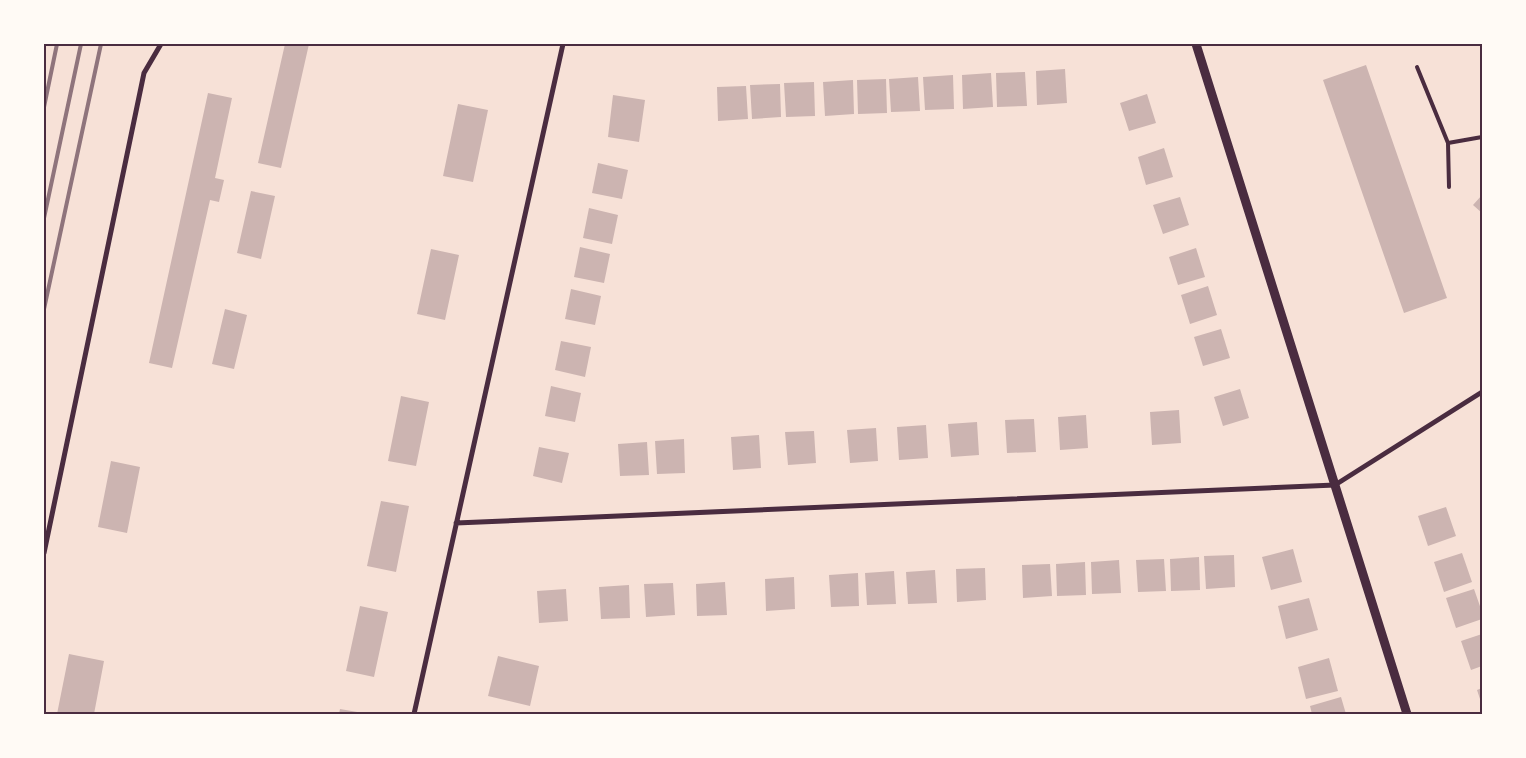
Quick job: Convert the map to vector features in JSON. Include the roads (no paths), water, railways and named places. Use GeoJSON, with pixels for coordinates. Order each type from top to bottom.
{"type":"FeatureCollection","features":[{"type":"Feature","properties":{"kind":"street"},"geometry":{"type":"LineString","coordinates":[[44,553],[144,73],[161,44]]}},
{"type":"Feature","properties":{"kind":"street"},"geometry":{"type":"LineString","coordinates":[[414,714],[562,44]]}},
{"type":"Feature","properties":{"kind":"street"},"geometry":{"type":"LineString","coordinates":[[1196,44],[1407,714]]}},
{"type":"Feature","properties":{"kind":"street"},"geometry":{"type":"LineString","coordinates":[[456,523],[1334,486],[1482,392]]}},
{"type":"Feature","properties":{"kind":"lane"},"geometry":{"type":"LineString","coordinates":[[1417,67],[1448,143],[1449,188]]}},
{"type":"Feature","properties":{"kind":"lane"},"geometry":{"type":"LineString","coordinates":[[1448,143],[1482,137]]}},
{"type":"Feature","properties":{"kind":"railway"},"geometry":{"type":"LineString","coordinates":[[44,107],[57,44]]}},
{"type":"Feature","properties":{"kind":"railway"},"geometry":{"type":"LineString","coordinates":[[44,218],[81,44]]}},
{"type":"Feature","properties":{"kind":"railway"},"geometry":{"type":"LineString","coordinates":[[44,309],[101,44]]}}]}
